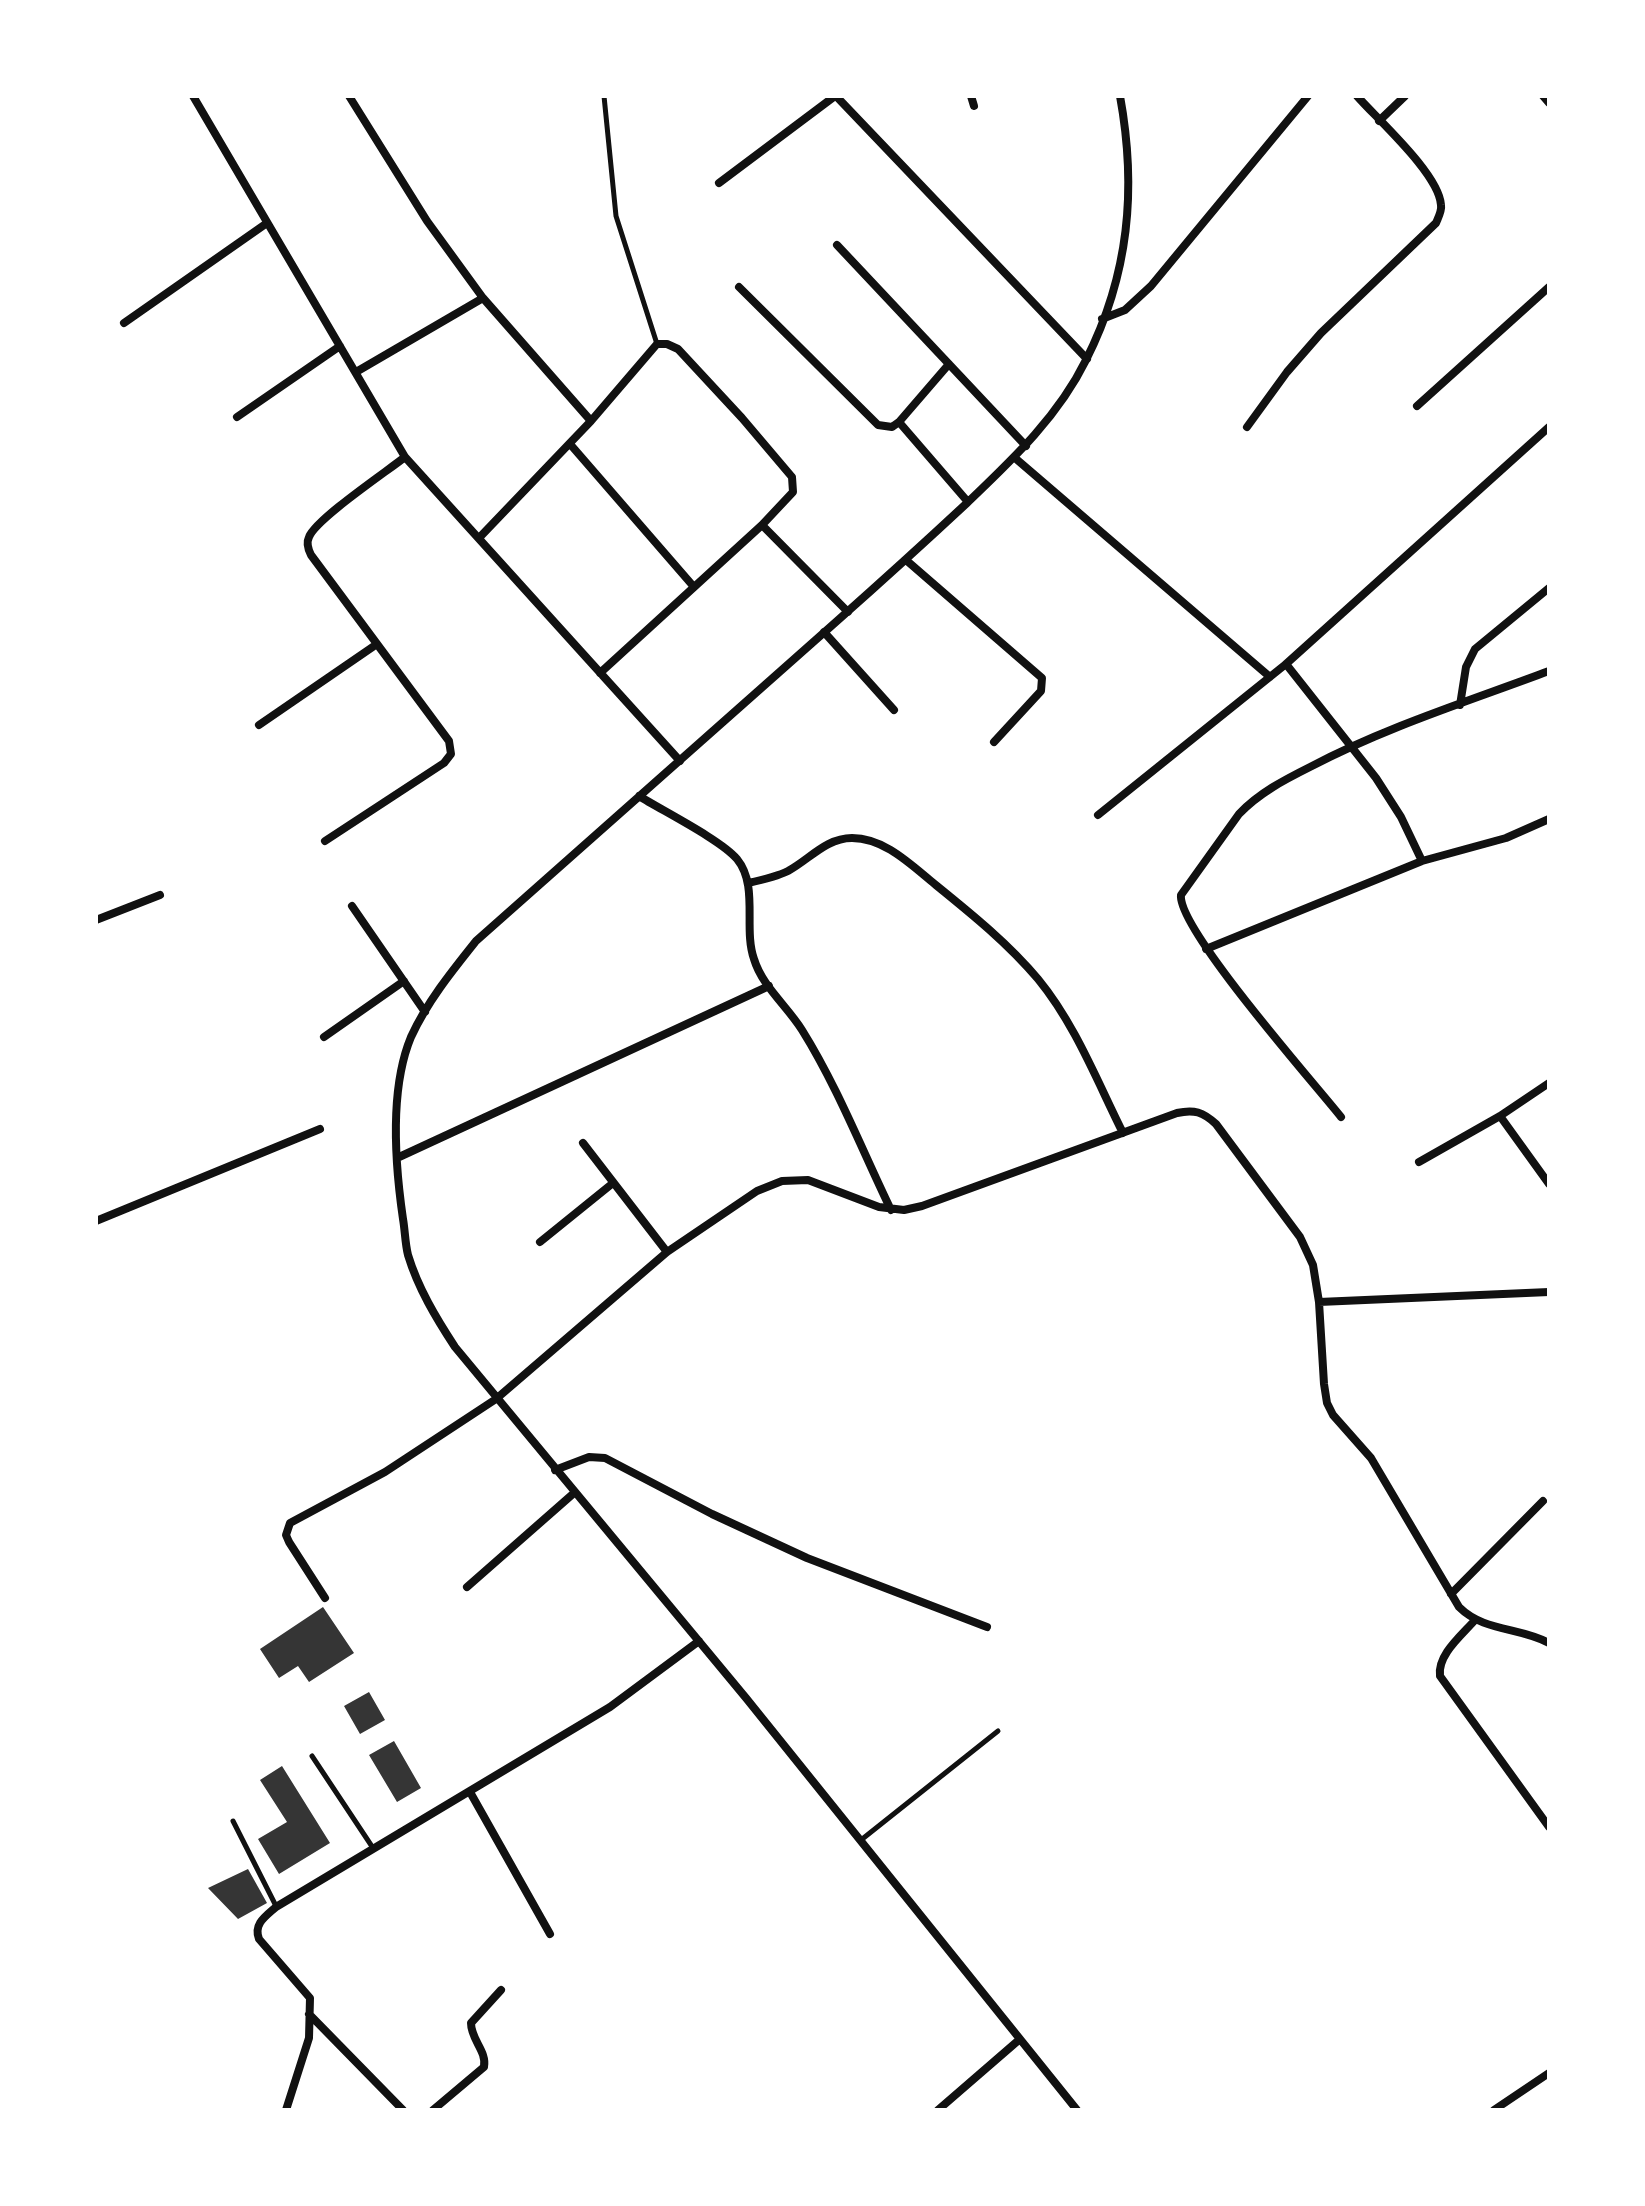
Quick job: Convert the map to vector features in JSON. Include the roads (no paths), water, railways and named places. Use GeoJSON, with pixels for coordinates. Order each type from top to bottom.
{"type":"FeatureCollection","features":[{"type":"Feature","properties":{"kind":"street"},"geometry":{"type":"LineString","coordinates":[[193,96],[405,457],[680,761]]}},
{"type":"Feature","properties":{"kind":"street"},"geometry":{"type":"LineString","coordinates":[[349,96],[427,221],[483,298],[591,421]]}},
{"type":"Feature","properties":{"kind":"street"},"geometry":{"type":"LineString","coordinates":[[719,183],[836,96],[1087,359]]}},
{"type":"Feature","properties":{"kind":"street"},"geometry":{"type":"LineString","coordinates":[[971,96],[974,106]]}},
{"type":"Feature","properties":{"kind":"street"},"geometry":{"type":"LineString","coordinates":[[1077,2110],[699,1641],[455,1347],[429,1306],[408,1254],[397,1158],[397,1109],[403,1065],[411,1037],[440,987],[476,941],[906,560],[1015,458],[1065,397],[1087,359],[1125,243],[1129,204],[1129,142],[1120,96]]}},
{"type":"Feature","properties":{"kind":"street"},"geometry":{"type":"LineString","coordinates":[[1102,319],[1125,310],[1145,293],[1308,96]]}},
{"type":"Feature","properties":{"kind":"street"},"geometry":{"type":"LineString","coordinates":[[1247,427],[1287,372],[1321,333],[1436,223],[1440,215],[1442,205],[1417,158],[1357,96]]}},
{"type":"Feature","properties":{"kind":"street"},"geometry":{"type":"LineString","coordinates":[[1379,121],[1405,96]]}},
{"type":"Feature","properties":{"kind":"street"},"geometry":{"type":"LineString","coordinates":[[1543,96],[1549,103]]}},
{"type":"Feature","properties":{"kind":"street"},"geometry":{"type":"LineString","coordinates":[[124,323],[267,223]]}},
{"type":"Feature","properties":{"kind":"street"},"geometry":{"type":"LineString","coordinates":[[837,245],[1026,446]]}},
{"type":"Feature","properties":{"kind":"street"},"geometry":{"type":"LineString","coordinates":[[739,287],[878,425],[892,427],[899,422],[949,364]]}},
{"type":"Feature","properties":{"kind":"street"},"geometry":{"type":"LineString","coordinates":[[1417,406],[1549,287]]}},
{"type":"Feature","properties":{"kind":"street"},"geometry":{"type":"LineString","coordinates":[[356,372],[483,298]]}},
{"type":"Feature","properties":{"kind":"street"},"geometry":{"type":"LineString","coordinates":[[479,538],[570,444],[657,344],[678,349],[742,418],[792,477],[793,492],[762,525],[600,673]]}},
{"type":"Feature","properties":{"kind":"street"},"geometry":{"type":"LineString","coordinates":[[237,417],[340,346]]}},
{"type":"Feature","properties":{"kind":"street"},"geometry":{"type":"LineString","coordinates":[[899,422],[968,502]]}},
{"type":"Feature","properties":{"kind":"street"},"geometry":{"type":"LineString","coordinates":[[1098,815],[1286,664],[1549,427]]}},
{"type":"Feature","properties":{"kind":"street"},"geometry":{"type":"LineString","coordinates":[[570,444],[694,587]]}},
{"type":"Feature","properties":{"kind":"street"},"geometry":{"type":"LineString","coordinates":[[325,841],[444,763],[451,754],[449,741],[311,555],[308,539],[319,524],[405,457]]}},
{"type":"Feature","properties":{"kind":"street"},"geometry":{"type":"LineString","coordinates":[[1015,458],[1270,677]]}},
{"type":"Feature","properties":{"kind":"street"},"geometry":{"type":"LineString","coordinates":[[762,525],[848,612]]}},
{"type":"Feature","properties":{"kind":"street"},"geometry":{"type":"LineString","coordinates":[[906,560],[1042,678],[1041,691],[994,742]]}},
{"type":"Feature","properties":{"kind":"street"},"geometry":{"type":"LineString","coordinates":[[1460,705],[1466,667],[1475,649],[1549,588]]}},
{"type":"Feature","properties":{"kind":"street"},"geometry":{"type":"LineString","coordinates":[[824,632],[894,710]]}},
{"type":"Feature","properties":{"kind":"street"},"geometry":{"type":"LineString","coordinates":[[259,725],[377,644]]}},
{"type":"Feature","properties":{"kind":"street"},"geometry":{"type":"LineString","coordinates":[[1286,664],[1376,778],[1401,817],[1422,861]]}},
{"type":"Feature","properties":{"kind":"street"},"geometry":{"type":"LineString","coordinates":[[1341,1117],[1206,949],[1180,901],[1184,889],[1249,804],[1273,786],[1351,746],[1549,671]]}},
{"type":"Feature","properties":{"kind":"street"},"geometry":{"type":"LineString","coordinates":[[639,796],[726,849],[741,866],[748,883],[753,957],[818,1058],[891,1210]]}},
{"type":"Feature","properties":{"kind":"street"},"geometry":{"type":"LineString","coordinates":[[1206,949],[1422,861],[1506,838],[1549,819]]}},
{"type":"Feature","properties":{"kind":"street"},"geometry":{"type":"LineString","coordinates":[[748,883],[778,875],[835,841],[852,838],[885,847],[905,860],[974,917],[1038,980],[1070,1027],[1123,1133]]}},
{"type":"Feature","properties":{"kind":"street"},"geometry":{"type":"LineString","coordinates":[[96,920],[160,895]]}},
{"type":"Feature","properties":{"kind":"street"},"geometry":{"type":"LineString","coordinates":[[352,906],[425,1012]]}},
{"type":"Feature","properties":{"kind":"street"},"geometry":{"type":"LineString","coordinates":[[324,1037],[404,981]]}},
{"type":"Feature","properties":{"kind":"street"},"geometry":{"type":"LineString","coordinates":[[397,1158],[769,986]]}},
{"type":"Feature","properties":{"kind":"street"},"geometry":{"type":"LineString","coordinates":[[1419,1162],[1500,1116],[1549,1083]]}},
{"type":"Feature","properties":{"kind":"street"},"geometry":{"type":"LineString","coordinates":[[325,1598],[289,1542],[286,1535],[290,1523],[385,1472],[496,1399],[667,1252],[757,1191],[782,1181],[808,1180],[858,1201],[891,1210],[904,1210],[1188,1111],[1208,1116],[1300,1237],[1313,1265],[1327,1403],[1339,1424],[1371,1458],[1459,1607],[1475,1620],[1492,1627],[1528,1634],[1549,1643]]}},
{"type":"Feature","properties":{"kind":"street"},"geometry":{"type":"LineString","coordinates":[[1500,1116],[1549,1184]]}},
{"type":"Feature","properties":{"kind":"street"},"geometry":{"type":"LineString","coordinates":[[96,1221],[320,1129]]}},
{"type":"Feature","properties":{"kind":"street"},"geometry":{"type":"LineString","coordinates":[[583,1143],[667,1252]]}},
{"type":"Feature","properties":{"kind":"street"},"geometry":{"type":"LineString","coordinates":[[540,1242],[613,1183]]}},
{"type":"Feature","properties":{"kind":"street"},"geometry":{"type":"LineString","coordinates":[[1319,1302],[1549,1292]]}},
{"type":"Feature","properties":{"kind":"street"},"geometry":{"type":"LineString","coordinates":[[555,1470],[589,1457],[605,1458],[712,1514],[807,1558],[987,1627]]}},
{"type":"Feature","properties":{"kind":"street"},"geometry":{"type":"LineString","coordinates":[[467,1587],[574,1493]]}},
{"type":"Feature","properties":{"kind":"street"},"geometry":{"type":"LineString","coordinates":[[1451,1594],[1543,1501]]}},
{"type":"Feature","properties":{"kind":"street"},"geometry":{"type":"LineString","coordinates":[[1475,1620],[1446,1653],[1439,1669],[1440,1676],[1549,1827]]}},
{"type":"Feature","properties":{"kind":"street"},"geometry":{"type":"LineString","coordinates":[[286,2110],[309,2038],[310,1998],[257,1935],[261,1920],[276,1907],[610,1707],[699,1641]]}},
{"type":"Feature","properties":{"kind":"street"},"geometry":{"type":"LineString","coordinates":[[470,1792],[550,1934]]}},
{"type":"Feature","properties":{"kind":"street"},"geometry":{"type":"LineString","coordinates":[[433,2110],[484,2067],[485,2058],[471,2030],[471,2023],[501,1990]]}},
{"type":"Feature","properties":{"kind":"street"},"geometry":{"type":"LineString","coordinates":[[309,2014],[403,2110]]}},
{"type":"Feature","properties":{"kind":"street"},"geometry":{"type":"LineString","coordinates":[[938,2110],[1020,2039]]}},
{"type":"Feature","properties":{"kind":"street"},"geometry":{"type":"LineString","coordinates":[[1494,2110],[1549,2073]]}},
{"type":"Feature","properties":{"kind":"lane"},"geometry":{"type":"LineString","coordinates":[[604,96],[616,216],[657,344]]}},
{"type":"Feature","properties":{"kind":"lane"},"geometry":{"type":"LineString","coordinates":[[861,1840],[998,1731]]}},
{"type":"Feature","properties":{"kind":"lane"},"geometry":{"type":"LineString","coordinates":[[312,1756],[373,1849]]}},
{"type":"Feature","properties":{"kind":"lane"},"geometry":{"type":"LineString","coordinates":[[233,1821],[276,1907]]}}]}
